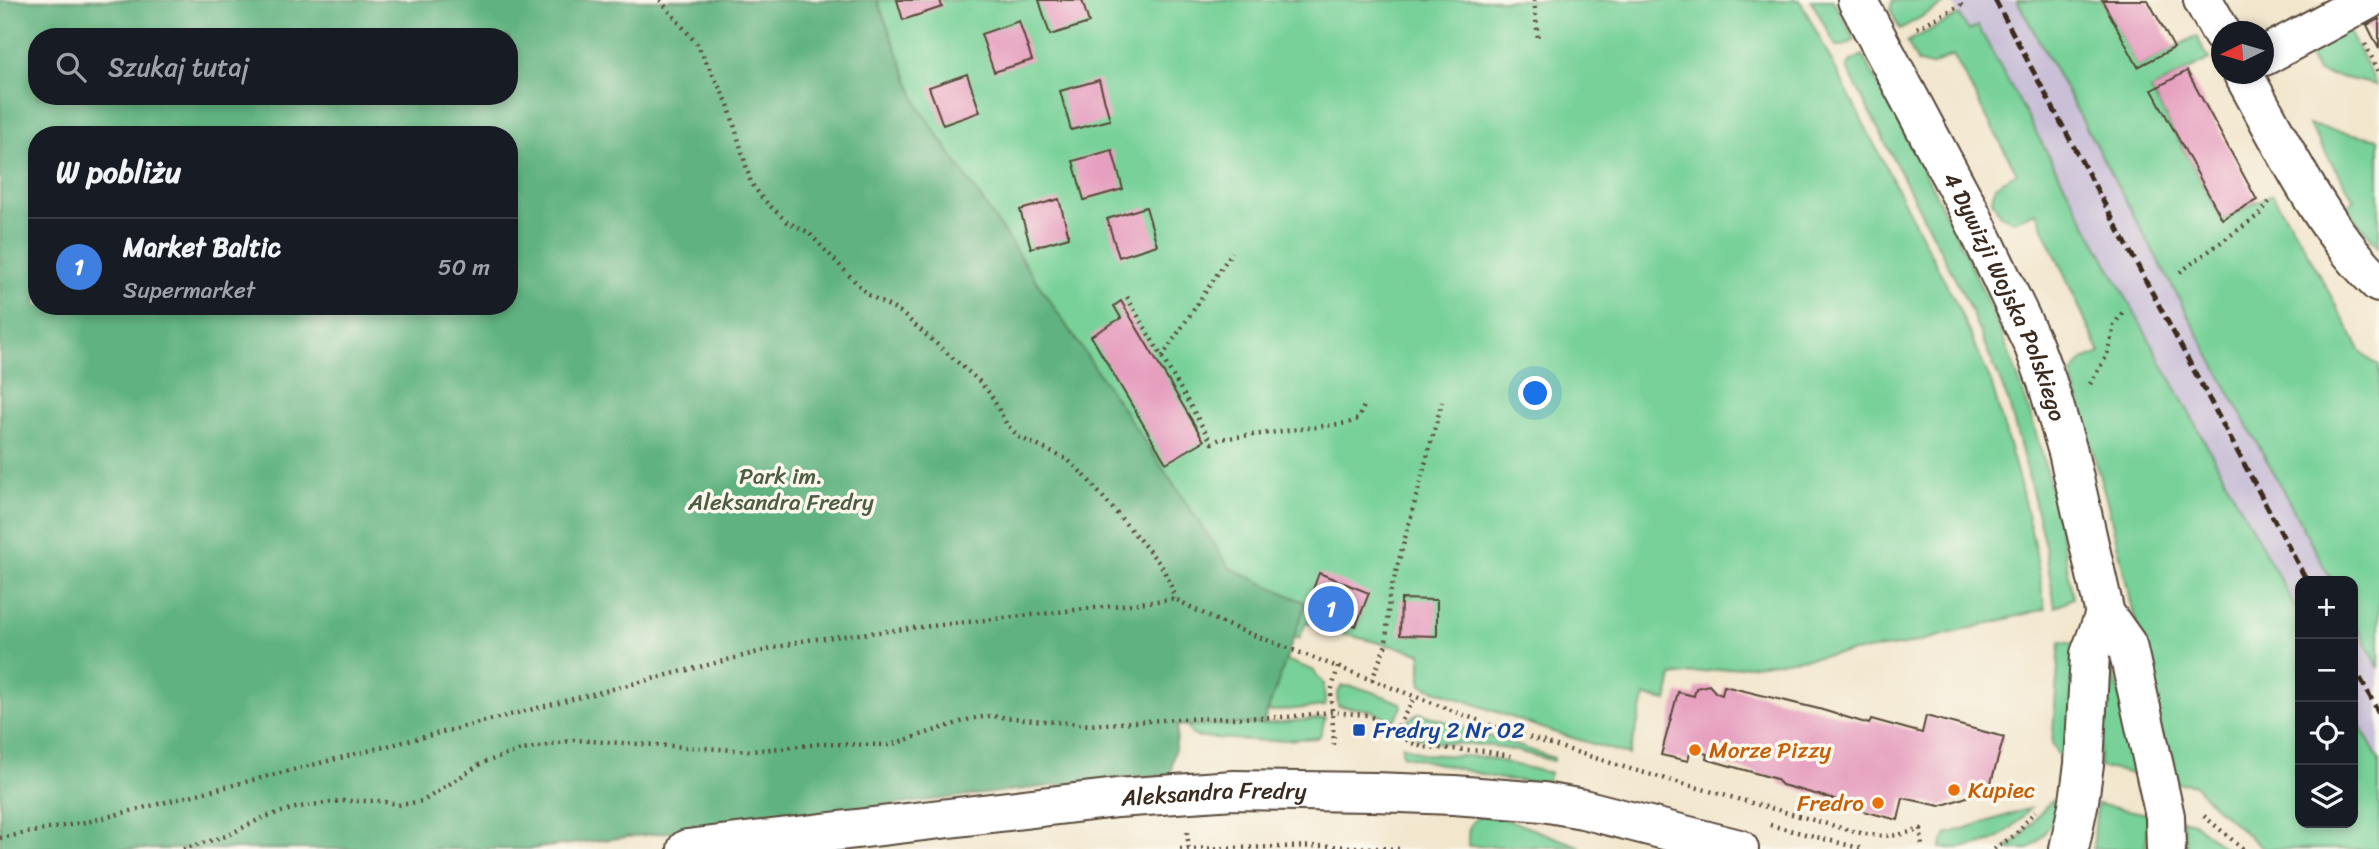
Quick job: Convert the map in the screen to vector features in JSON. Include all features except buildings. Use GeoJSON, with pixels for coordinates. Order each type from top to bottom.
{"type":"FeatureCollection","features":[{"type":"Feature","properties":{"kind":"street","name":"4 Dywizji Wojska Polskiego"},"geometry":{"type":"LineString","coordinates":[[1857,0],[1969,210],[2033,344],[2068,452],[2105,614],[2127,645],[2172,832]]}},
{"type":"Feature","properties":{"kind":"street"},"geometry":{"type":"LineString","coordinates":[[2203,0],[2214,21]]}},
{"type":"Feature","properties":{"kind":"street"},"geometry":{"type":"LineString","coordinates":[[2274,51],[2368,0]]}},
{"type":"Feature","properties":{"kind":"street"},"geometry":{"type":"LineString","coordinates":[[2249,84],[2318,207],[2342,242],[2379,283]]}},
{"type":"Feature","properties":{"kind":"street"},"geometry":{"type":"LineString","coordinates":[[2069,849],[2084,764],[2090,654],[2105,614]]}},
{"type":"Feature","properties":{"kind":"street","name":"Aleksandra Fredry"},"geometry":{"type":"LineString","coordinates":[[687,849],[1116,798],[1234,790],[1454,795],[1543,802],[1584,808],[1739,849]]}},
{"type":"Feature","properties":{"kind":"street"},"geometry":{"type":"LineString","coordinates":[[2053,849],[2079,801]]}},
{"type":"Feature","properties":{"kind":"path"},"geometry":{"type":"LineString","coordinates":[[660,0],[697,44],[728,104],[751,183],[763,199],[787,222],[808,232],[867,294],[900,312],[979,380],[991,395],[1007,425],[1019,437],[1068,460],[1076,467],[1161,565],[1175,600]]}},
{"type":"Feature","properties":{"kind":"path"},"geometry":{"type":"LineString","coordinates":[[1534,0],[1538,39]]}},
{"type":"Feature","properties":{"kind":"path"},"geometry":{"type":"LineString","coordinates":[[1913,30],[1961,5],[1959,0]]}},
{"type":"Feature","properties":{"kind":"path"},"geometry":{"type":"LineString","coordinates":[[2180,272],[2260,214],[2272,198]]}},
{"type":"Feature","properties":{"kind":"path"},"geometry":{"type":"LineString","coordinates":[[1162,357],[1232,252]]}},
{"type":"Feature","properties":{"kind":"path"},"geometry":{"type":"LineString","coordinates":[[1127,297],[1212,443],[1220,439],[1348,423],[1358,419],[1364,406]]}},
{"type":"Feature","properties":{"kind":"path"},"geometry":{"type":"LineString","coordinates":[[1372,680],[1386,644],[1389,597],[1442,402]]}},
{"type":"Feature","properties":{"kind":"path"},"geometry":{"type":"LineString","coordinates":[[0,838],[91,821],[806,640],[1175,600],[1222,623],[1490,725],[1627,768],[1856,832],[1877,837],[1894,837],[1921,829],[1922,849]]}},
{"type":"Feature","properties":{"kind":"path"},"geometry":{"type":"LineString","coordinates":[[1334,746],[1331,692],[1338,667]]}},
{"type":"Feature","properties":{"kind":"path"},"geometry":{"type":"LineString","coordinates":[[1398,726],[1415,697]]}},
{"type":"Feature","properties":{"kind":"path"},"geometry":{"type":"LineString","coordinates":[[183,849],[226,836],[264,817],[299,807],[339,801],[398,805],[423,801],[482,763],[518,751],[574,740],[752,751],[820,744],[890,745],[970,719],[990,716],[1090,725],[1332,712],[1367,715],[1387,725],[1411,743],[1423,747],[1484,751],[1525,760]]}},
{"type":"Feature","properties":{"kind":"path"},"geometry":{"type":"LineString","coordinates":[[1994,849],[2016,834],[2040,804]]}},
{"type":"Feature","properties":{"kind":"path"},"geometry":{"type":"LineString","coordinates":[[2172,832],[2244,849]]}},
{"type":"Feature","properties":{"kind":"path"},"geometry":{"type":"LineString","coordinates":[[1180,849],[1314,846],[1401,849]]}},
{"type":"Feature","properties":{"kind":"shaded area"},"geometry":{"type":"Polygon","coordinates":[[[1951,0],[2017,0],[2329,576],[2295,576],[2295,607],[1979,27],[1969,32],[1951,0]]]}},
{"type":"Feature","properties":{"kind":"shaded area"},"geometry":{"type":"Polygon","coordinates":[[[2358,628],[2379,668],[2379,760],[2358,721],[2358,628]]]}},
{"type":"Feature","properties":{"kind":"green space","name":"Park im. Aleksandra Fredry"},"geometry":{"type":"Polygon","coordinates":[[[0,0],[877,0],[919,107],[1230,568],[1306,603],[1263,724],[1177,726],[1171,775],[1091,781],[529,849],[0,849],[0,0]]]}},
{"type":"Feature","properties":{"kind":"green space"},"geometry":{"type":"Polygon","coordinates":[[[865,0],[1800,0],[1957,305],[1991,382],[2019,480],[2035,548],[2045,609],[1905,645],[1672,676],[1667,701],[1645,696],[1629,755],[1550,731],[1421,685],[1421,653],[1306,622],[1299,639],[1270,628],[900,109],[865,0]]]}},
{"type":"Feature","properties":{"kind":"green space"},"geometry":{"type":"Polygon","coordinates":[[[1811,0],[1833,0],[1855,40],[1844,46],[1836,46],[1811,0]]]}},
{"type":"Feature","properties":{"kind":"green space"},"geometry":{"type":"Polygon","coordinates":[[[1893,0],[1951,0],[1900,29],[1890,10],[1893,0]]]}},
{"type":"Feature","properties":{"kind":"green space"},"geometry":{"type":"Polygon","coordinates":[[[2017,0],[2102,0],[2138,67],[2196,36],[2209,59],[2151,90],[2222,220],[2272,194],[2300,239],[2359,348],[2379,366],[2379,668],[2358,628],[2358,576],[2329,576],[2017,0]]]}},
{"type":"Feature","properties":{"kind":"green space"},"geometry":{"type":"Polygon","coordinates":[[[1959,15],[1969,31],[1978,26],[2295,607],[2295,828],[2358,828],[2358,721],[2379,760],[2379,849],[2264,849],[2213,805],[2195,785],[2174,784],[2107,501],[2071,375],[2083,360],[2100,353],[2036,212],[2014,221],[2000,215],[1992,200],[1995,186],[2017,173],[1953,55],[1931,66],[1918,63],[1907,42],[1959,15]]]}},
{"type":"Feature","properties":{"kind":"green space"},"geometry":{"type":"Polygon","coordinates":[[[2346,26],[2377,85],[2318,72],[2304,48],[2346,26]]]}},
{"type":"Feature","properties":{"kind":"green space"},"geometry":{"type":"Polygon","coordinates":[[[1863,55],[1959,241],[2021,385],[2048,476],[2073,598],[2055,607],[2045,546],[2009,404],[1966,300],[1847,68],[1851,61],[1863,55]]]}},
{"type":"Feature","properties":{"kind":"green space"},"geometry":{"type":"Polygon","coordinates":[[[2309,125],[2379,139],[2379,247],[2345,207],[2355,201],[2309,125]]]}},
{"type":"Feature","properties":{"kind":"green space"},"geometry":{"type":"Polygon","coordinates":[[[1233,640],[1313,670],[1324,684],[1325,706],[1264,712],[1233,640]]]}},
{"type":"Feature","properties":{"kind":"green space"},"geometry":{"type":"Polygon","coordinates":[[[2060,641],[2077,645],[2069,761],[2060,757],[2052,745],[2060,641]]]}},
{"type":"Feature","properties":{"kind":"green space"},"geometry":{"type":"Polygon","coordinates":[[[2108,648],[2140,775],[2099,767],[2108,648]]]}},
{"type":"Feature","properties":{"kind":"green space"},"geometry":{"type":"Polygon","coordinates":[[[1342,686],[1372,692],[1401,703],[1402,707],[1393,722],[1370,710],[1338,706],[1337,694],[1342,686]]]}},
{"type":"Feature","properties":{"kind":"green space"},"geometry":{"type":"Polygon","coordinates":[[[1420,713],[1554,758],[1554,761],[1492,746],[1421,739],[1402,729],[1409,719],[1420,713]]]}},
{"type":"Feature","properties":{"kind":"green space"},"geometry":{"type":"Polygon","coordinates":[[[1325,718],[1321,734],[1317,738],[1267,741],[1197,737],[1187,725],[1263,724],[1325,718]]]}},
{"type":"Feature","properties":{"kind":"green space"},"geometry":{"type":"Polygon","coordinates":[[[1402,745],[1423,754],[1483,757],[1550,773],[1547,783],[1501,779],[1402,755],[1402,745]]]}},
{"type":"Feature","properties":{"kind":"green space"},"geometry":{"type":"Polygon","coordinates":[[[2056,798],[2063,799],[2049,827],[2034,846],[2028,849],[2006,849],[2019,839],[2056,798]]]}},
{"type":"Feature","properties":{"kind":"green space"},"geometry":{"type":"Polygon","coordinates":[[[2097,804],[2148,814],[2146,849],[2093,849],[2097,804]]]}},
{"type":"Feature","properties":{"kind":"green space"},"geometry":{"type":"Polygon","coordinates":[[[2030,808],[2011,829],[1991,841],[1969,847],[1940,848],[1947,834],[2030,808]]]}},
{"type":"Feature","properties":{"kind":"green space"},"geometry":{"type":"Polygon","coordinates":[[[1482,816],[1500,817],[1581,847],[1468,846],[1471,824],[1482,816]]]}},
{"type":"Feature","properties":{"kind":"green space"},"geometry":{"type":"Polygon","coordinates":[[[2181,819],[2193,822],[2225,849],[2188,849],[2181,819]]]}},
{"type":"Feature","properties":{"kind":"railway"},"geometry":{"type":"LineString","coordinates":[[1995,0],[2304,576]]}},
{"type":"Feature","properties":{"kind":"railway"},"geometry":{"type":"LineString","coordinates":[[2358,674],[2379,713]]}},
{"type":"Feature","properties":{"kind":"place","name":"Market Baltic"},"geometry":{"type":"Point","coordinates":[1331,609]}},
{"type":"Feature","properties":{"kind":"place","name":"Fredry 2 Nr 02"},"geometry":{"type":"Point","coordinates":[1359,730]}},
{"type":"Feature","properties":{"kind":"place","name":"Morze Pizzy"},"geometry":{"type":"Point","coordinates":[1695,750]}},
{"type":"Feature","properties":{"kind":"place","name":"Kupiec"},"geometry":{"type":"Point","coordinates":[1954,790]}},
{"type":"Feature","properties":{"kind":"place","name":"Fredro"},"geometry":{"type":"Point","coordinates":[1878,803]}}]}
